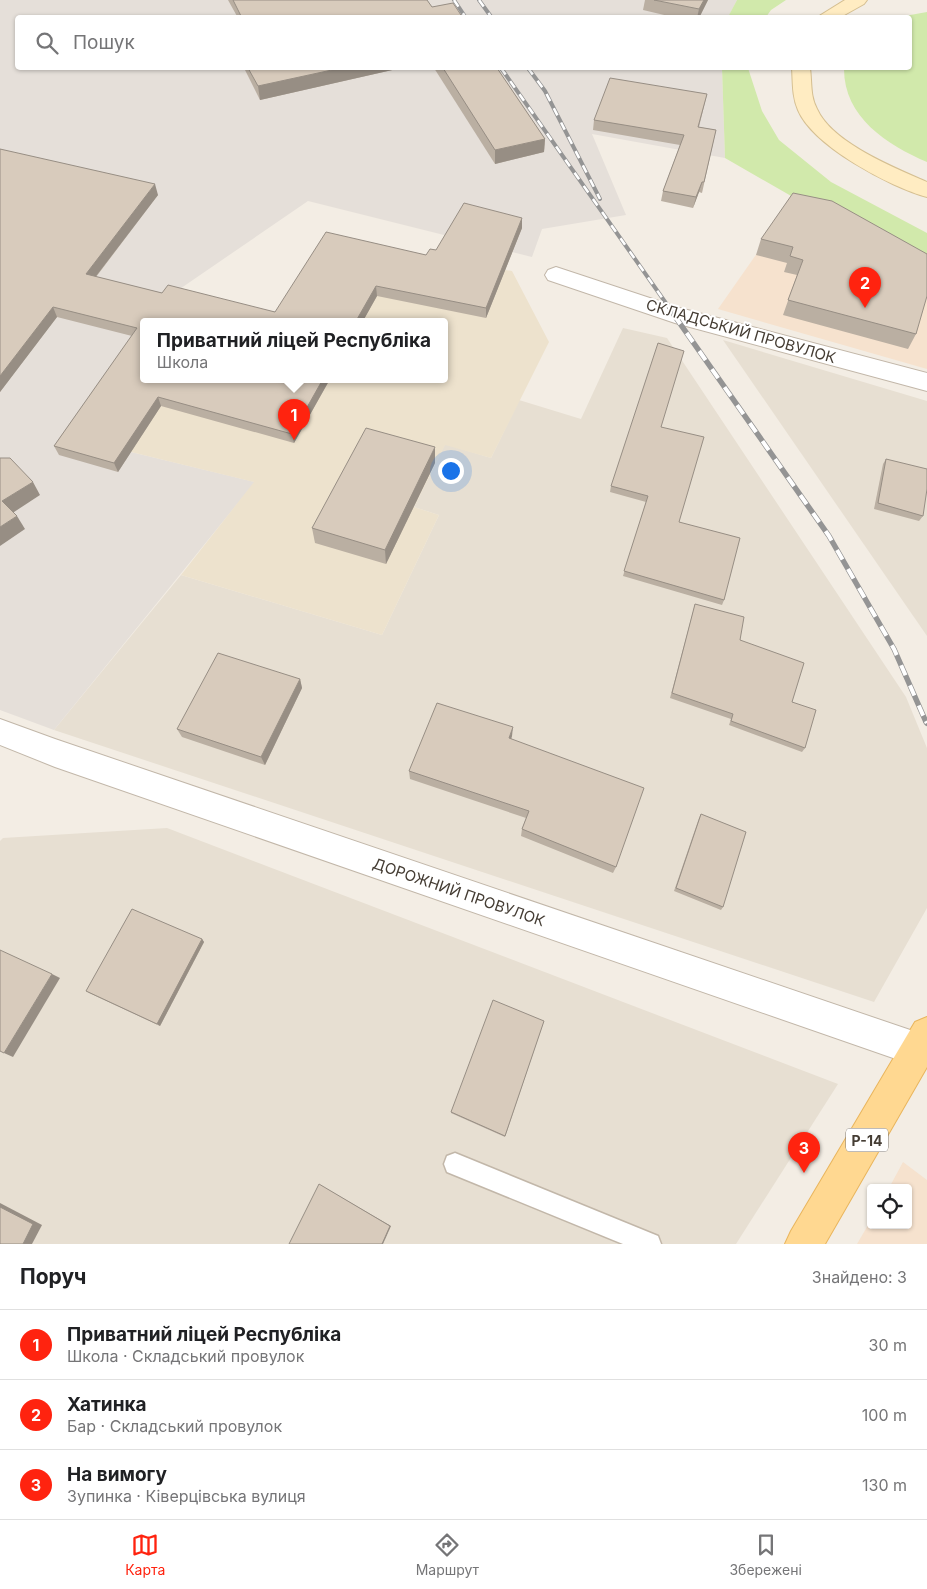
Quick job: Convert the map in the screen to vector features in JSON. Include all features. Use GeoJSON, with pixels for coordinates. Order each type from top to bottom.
{"type":"FeatureCollection","features":[{"type":"Feature","properties":{"kind":"main road"},"geometry":{"type":"LineString","coordinates":[[830,15],[858,0]]}},
{"type":"Feature","properties":{"kind":"main road"},"geometry":{"type":"LineString","coordinates":[[802,70],[802,96],[816,124],[862,161],[927,190]]}},
{"type":"Feature","properties":{"kind":"main road","name":"Р-14"},"geometry":{"type":"LineString","coordinates":[[804,1244],[923,1042]]}},
{"type":"Feature","properties":{"kind":"street","name":"СКЛАДСЬКИЙ ПРОВУЛОК"},"geometry":{"type":"LineString","coordinates":[[556,275],[675,314],[927,382]]}},
{"type":"Feature","properties":{"kind":"street","name":"ДОРОЖНИЙ ПРОВУЛОК"},"geometry":{"type":"LineString","coordinates":[[0,732],[55,753],[923,1042]]}},
{"type":"Feature","properties":{"kind":"lane"},"geometry":{"type":"LineString","coordinates":[[455,1164],[650,1244]]}},
{"type":"Feature","properties":{"kind":"shaded area"},"geometry":{"type":"Polygon","coordinates":[[[0,0],[737,0],[730,15],[15,15],[15,70],[722,70],[725,158],[592,134],[626,215],[542,229],[532,257],[308,201],[171,295],[147,318],[140,318],[140,361],[131,452],[255,482],[54,730],[0,710],[0,0]]]}},
{"type":"Feature","properties":{"kind":"shaded area"},"geometry":{"type":"Polygon","coordinates":[[[788,209],[927,274],[927,369],[718,309],[788,209]]]}},
{"type":"Feature","properties":{"kind":"shaded area"},"geometry":{"type":"Polygon","coordinates":[[[327,242],[512,271],[549,342],[491,458],[445,445],[414,507],[439,515],[382,635],[181,575],[254,482],[131,452],[143,383],[448,383],[448,318],[279,318],[327,242]]]}},
{"type":"Feature","properties":{"kind":"shaded area"},"geometry":{"type":"Polygon","coordinates":[[[623,328],[667,338],[906,697],[927,748],[927,908],[874,1002],[54,730],[181,575],[382,635],[439,515],[414,507],[445,444],[491,458],[519,400],[581,419],[623,328]]]}},
{"type":"Feature","properties":{"kind":"shaded area"},"geometry":{"type":"Polygon","coordinates":[[[723,340],[927,401],[927,636],[723,340]]]}},
{"type":"Feature","properties":{"kind":"shaded area"},"geometry":{"type":"Polygon","coordinates":[[[167,828],[838,1084],[736,1244],[0,1244],[0,841],[3,838],[167,828]]]}},
{"type":"Feature","properties":{"kind":"shaded area"},"geometry":{"type":"Polygon","coordinates":[[[903,1162],[927,1180],[927,1244],[857,1244],[867,1227],[867,1229],[912,1229],[912,1184],[891,1184],[903,1162]]]}},
{"type":"Feature","properties":{"kind":"green space"},"geometry":{"type":"Polygon","coordinates":[[[737,0],[786,0],[771,10],[767,15],[729,15],[737,0]]]}},
{"type":"Feature","properties":{"kind":"green space"},"geometry":{"type":"Polygon","coordinates":[[[927,12],[927,162],[897,147],[870,127],[851,101],[846,86],[844,70],[912,70],[912,15],[910,15],[927,12]]]}},
{"type":"Feature","properties":{"kind":"green space"},"geometry":{"type":"Polygon","coordinates":[[[722,70],[749,70],[762,111],[779,140],[831,182],[927,233],[927,274],[725,158],[722,70]]]}},
{"type":"Feature","properties":{"kind":"building"},"geometry":{"type":"Polygon","coordinates":[[[233,0],[427,0],[432,7],[453,3],[461,15],[240,15],[233,0]]]}},
{"type":"Feature","properties":{"kind":"building"},"geometry":{"type":"Polygon","coordinates":[[[654,0],[704,0],[699,9],[654,0]]]}},
{"type":"Feature","properties":{"kind":"building"},"geometry":{"type":"Polygon","coordinates":[[[249,70],[332,70],[258,86],[249,70]]]}},
{"type":"Feature","properties":{"kind":"building"},"geometry":{"type":"Polygon","coordinates":[[[444,70],[498,70],[545,139],[495,150],[444,70]]]}},
{"type":"Feature","properties":{"kind":"building"},"geometry":{"type":"Polygon","coordinates":[[[610,78],[707,94],[698,127],[716,130],[704,182],[702,182],[696,197],[663,191],[684,135],[594,120],[610,78]]]}},
{"type":"Feature","properties":{"kind":"building"},"geometry":{"type":"Polygon","coordinates":[[[0,149],[155,184],[86,274],[162,293],[168,285],[275,312],[326,232],[426,255],[430,249],[436,250],[464,203],[522,218],[486,308],[376,286],[358,318],[140,318],[140,383],[321,383],[292,434],[158,397],[114,463],[54,446],[137,328],[53,307],[0,376],[0,149]]]}},
{"type":"Feature","properties":{"kind":"building"},"geometry":{"type":"Polygon","coordinates":[[[793,193],[832,201],[927,254],[927,296],[916,334],[788,300],[803,260],[790,256],[793,247],[761,239],[793,193]]]}},
{"type":"Feature","properties":{"kind":"building"},"geometry":{"type":"Polygon","coordinates":[[[658,343],[684,351],[661,427],[704,437],[679,522],[740,538],[724,600],[624,571],[648,496],[611,486],[658,343]]]}},
{"type":"Feature","properties":{"kind":"building"},"geometry":{"type":"Polygon","coordinates":[[[366,428],[435,447],[385,550],[312,528],[366,428]]]}},
{"type":"Feature","properties":{"kind":"building"},"geometry":{"type":"Polygon","coordinates":[[[0,458],[10,458],[33,482],[2,501],[17,516],[0,527],[0,458]]]}},
{"type":"Feature","properties":{"kind":"building"},"geometry":{"type":"Polygon","coordinates":[[[886,459],[927,469],[927,489],[923,516],[878,503],[886,459]]]}},
{"type":"Feature","properties":{"kind":"building"},"geometry":{"type":"Polygon","coordinates":[[[695,604],[744,617],[740,640],[804,663],[792,702],[816,710],[805,748],[731,721],[733,714],[672,693],[695,604]]]}},
{"type":"Feature","properties":{"kind":"building"},"geometry":{"type":"Polygon","coordinates":[[[218,653],[300,679],[261,757],[177,729],[218,653]]]}},
{"type":"Feature","properties":{"kind":"building"},"geometry":{"type":"Polygon","coordinates":[[[437,703],[513,727],[509,738],[644,788],[616,867],[522,829],[529,811],[409,771],[437,703]]]}},
{"type":"Feature","properties":{"kind":"building"},"geometry":{"type":"Polygon","coordinates":[[[701,814],[746,832],[723,907],[676,888],[701,814]]]}},
{"type":"Feature","properties":{"kind":"building"},"geometry":{"type":"Polygon","coordinates":[[[132,909],[202,939],[157,1024],[86,991],[132,909]]]}},
{"type":"Feature","properties":{"kind":"building"},"geometry":{"type":"Polygon","coordinates":[[[0,950],[52,974],[4,1053],[0,1051],[0,950]]]}},
{"type":"Feature","properties":{"kind":"building"},"geometry":{"type":"Polygon","coordinates":[[[493,1000],[544,1021],[505,1136],[451,1112],[493,1000]]]}},
{"type":"Feature","properties":{"kind":"building"},"geometry":{"type":"Polygon","coordinates":[[[319,1184],[390,1226],[382,1244],[289,1244],[319,1184]]]}},
{"type":"Feature","properties":{"kind":"building"},"geometry":{"type":"Polygon","coordinates":[[[0,1207],[33,1224],[23,1244],[0,1244],[0,1207]]]}},
{"type":"Feature","properties":{"kind":"railway"},"geometry":{"type":"LineString","coordinates":[[454,0],[464,15]]}},
{"type":"Feature","properties":{"kind":"railway"},"geometry":{"type":"LineString","coordinates":[[479,0],[490,15]]}},
{"type":"Feature","properties":{"kind":"railway"},"geometry":{"type":"LineString","coordinates":[[502,70],[675,316]]}},
{"type":"Feature","properties":{"kind":"railway"},"geometry":{"type":"LineString","coordinates":[[529,70],[545,91],[600,199]]}},
{"type":"Feature","properties":{"kind":"railway"},"geometry":{"type":"LineString","coordinates":[[674,315],[829,536],[894,649],[926,722]]}},
{"type":"Feature","properties":{"kind":"place","name":"Хатинка"},"geometry":{"type":"Point","coordinates":[865,308]}},
{"type":"Feature","properties":{"kind":"place","name":"Приватний ліцей Республіка"},"geometry":{"type":"Point","coordinates":[294,440]}},
{"type":"Feature","properties":{"kind":"place","name":"На вимогу"},"geometry":{"type":"Point","coordinates":[804,1173]}}]}
